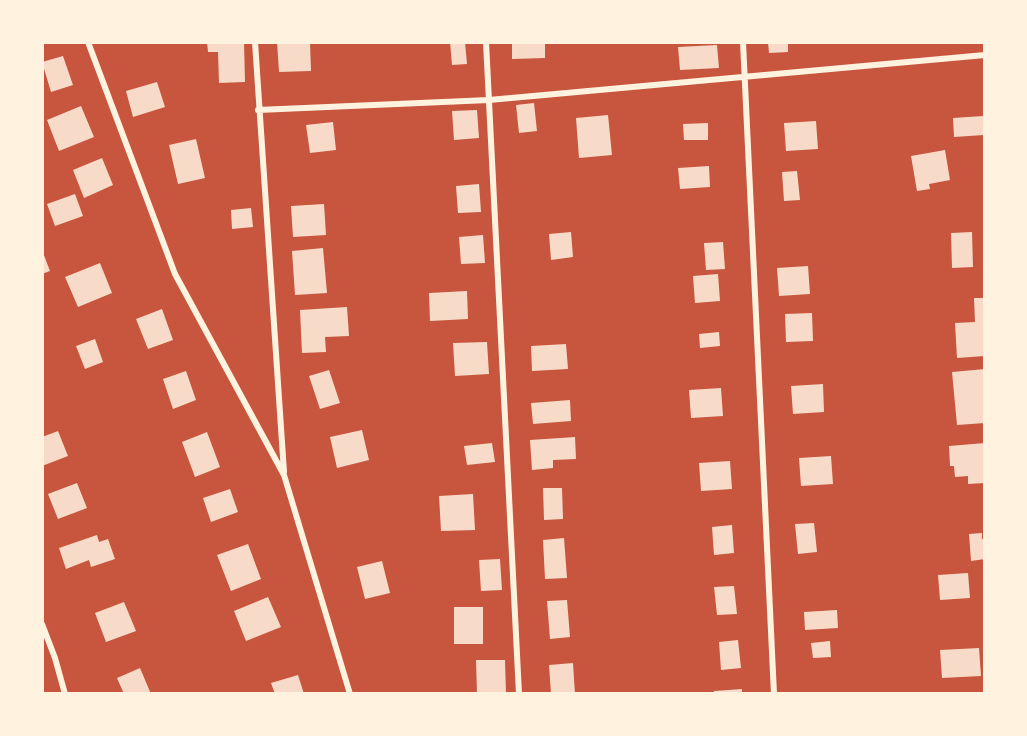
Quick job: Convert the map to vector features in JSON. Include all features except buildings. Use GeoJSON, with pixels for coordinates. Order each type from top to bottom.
{"type":"FeatureCollection","features":[{"type":"Feature","properties":{"kind":"street"},"geometry":{"type":"LineString","coordinates":[[88,42],[175,274],[284,475],[350,694]]}},
{"type":"Feature","properties":{"kind":"street"},"geometry":{"type":"LineString","coordinates":[[255,42],[284,475]]}},
{"type":"Feature","properties":{"kind":"street"},"geometry":{"type":"LineString","coordinates":[[486,42],[519,694]]}},
{"type":"Feature","properties":{"kind":"street"},"geometry":{"type":"LineString","coordinates":[[743,42],[774,694]]}},
{"type":"Feature","properties":{"kind":"street"},"geometry":{"type":"LineString","coordinates":[[258,110],[489,100],[985,55]]}},
{"type":"Feature","properties":{"kind":"street"},"geometry":{"type":"LineString","coordinates":[[42,624],[65,694]]}}]}
